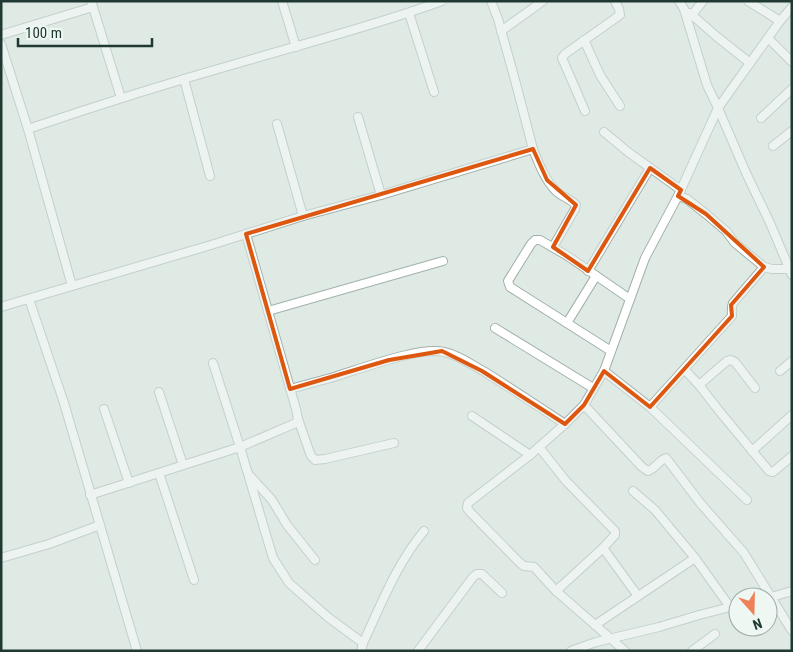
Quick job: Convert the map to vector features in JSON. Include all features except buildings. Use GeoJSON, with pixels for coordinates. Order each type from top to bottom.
{"type":"FeatureCollection","features":[{"type":"Feature","properties":{"kind":"street"},"geometry":{"type":"LineString","coordinates":[[282,1],[296,46]]}},
{"type":"Feature","properties":{"kind":"street"},"geometry":{"type":"LineString","coordinates":[[28,129],[121,98],[408,13],[442,1]]}},
{"type":"Feature","properties":{"kind":"street"},"geometry":{"type":"LineString","coordinates":[[491,1],[498,19],[533,149],[547,180],[557,192],[576,205],[552,247]]}},
{"type":"Feature","properties":{"kind":"street"},"geometry":{"type":"LineString","coordinates":[[501,31],[543,1]]}},
{"type":"Feature","properties":{"kind":"street"},"geometry":{"type":"LineString","coordinates":[[585,111],[562,58],[564,54],[620,14],[615,1]]}},
{"type":"Feature","properties":{"kind":"street"},"geometry":{"type":"LineString","coordinates":[[678,1],[684,9],[750,63]]}},
{"type":"Feature","properties":{"kind":"street"},"geometry":{"type":"LineString","coordinates":[[692,15],[703,1]]}},
{"type":"Feature","properties":{"kind":"street"},"geometry":{"type":"LineString","coordinates":[[748,1],[780,21]]}},
{"type":"Feature","properties":{"kind":"street"},"geometry":{"type":"LineString","coordinates":[[1,35],[92,4],[121,98]]}},
{"type":"Feature","properties":{"kind":"street"},"geometry":{"type":"LineString","coordinates":[[684,9],[707,85],[746,175],[770,223],[790,272]]}},
{"type":"Feature","properties":{"kind":"street"},"geometry":{"type":"LineString","coordinates":[[625,651],[556,591],[534,567],[524,566],[520,563],[470,512],[468,503],[530,455],[584,405],[604,371],[644,258],[680,193],[718,108],[780,21],[791,10]]}},
{"type":"Feature","properties":{"kind":"street"},"geometry":{"type":"LineString","coordinates":[[408,13],[434,92]]}},
{"type":"Feature","properties":{"kind":"street"},"geometry":{"type":"LineString","coordinates":[[768,38],[792,62]]}},
{"type":"Feature","properties":{"kind":"street"},"geometry":{"type":"LineString","coordinates":[[584,40],[600,75],[620,106]]}},
{"type":"Feature","properties":{"kind":"street"},"geometry":{"type":"LineString","coordinates":[[1,44],[28,129],[72,286]]}},
{"type":"Feature","properties":{"kind":"street"},"geometry":{"type":"LineString","coordinates":[[184,79],[210,176]]}},
{"type":"Feature","properties":{"kind":"street"},"geometry":{"type":"LineString","coordinates":[[760,118],[792,89]]}},
{"type":"Feature","properties":{"kind":"street"},"geometry":{"type":"LineString","coordinates":[[358,117],[381,195]]}},
{"type":"Feature","properties":{"kind":"street"},"geometry":{"type":"LineString","coordinates":[[277,124],[303,216]]}},
{"type":"Feature","properties":{"kind":"street"},"geometry":{"type":"LineString","coordinates":[[773,146],[792,131]]}},
{"type":"Feature","properties":{"kind":"street"},"geometry":{"type":"LineString","coordinates":[[604,132],[706,214],[726,231],[735,243],[764,267],[790,272]]}},
{"type":"Feature","properties":{"kind":"street"},"geometry":{"type":"LineString","coordinates":[[1,307],[533,149]]}},
{"type":"Feature","properties":{"kind":"street"},"geometry":{"type":"LineString","coordinates":[[588,271],[650,168]]}},
{"type":"Feature","properties":{"kind":"street"},"geometry":{"type":"LineString","coordinates":[[246,234],[298,419],[311,456],[315,460],[325,459],[394,443]]}},
{"type":"Feature","properties":{"kind":"street"},"geometry":{"type":"LineString","coordinates":[[611,352],[510,287],[508,281],[531,244],[535,240],[540,240],[630,299]]}},
{"type":"Feature","properties":{"kind":"street"},"geometry":{"type":"LineString","coordinates":[[268,311],[443,260]]}},
{"type":"Feature","properties":{"kind":"street"},"geometry":{"type":"LineString","coordinates":[[650,408],[732,316],[731,306],[764,267]]}},
{"type":"Feature","properties":{"kind":"street"},"geometry":{"type":"LineString","coordinates":[[567,323],[596,276]]}},
{"type":"Feature","properties":{"kind":"street"},"geometry":{"type":"LineString","coordinates":[[29,299],[64,403],[137,651]]}},
{"type":"Feature","properties":{"kind":"street"},"geometry":{"type":"LineString","coordinates":[[495,328],[593,388]]}},
{"type":"Feature","properties":{"kind":"street"},"geometry":{"type":"LineString","coordinates":[[290,388],[332,378],[389,360],[422,352],[442,351],[455,355],[482,370],[565,424]]}},
{"type":"Feature","properties":{"kind":"street"},"geometry":{"type":"LineString","coordinates":[[699,385],[727,361],[731,360],[735,362],[755,388]]}},
{"type":"Feature","properties":{"kind":"street"},"geometry":{"type":"LineString","coordinates":[[780,371],[792,362]]}},
{"type":"Feature","properties":{"kind":"street"},"geometry":{"type":"LineString","coordinates":[[213,363],[273,558],[289,583],[362,647],[396,574],[417,539],[424,531]]}},
{"type":"Feature","properties":{"kind":"street"},"geometry":{"type":"LineString","coordinates":[[685,370],[769,471],[773,472],[792,456]]}},
{"type":"Feature","properties":{"kind":"street"},"geometry":{"type":"LineString","coordinates":[[604,371],[650,408],[746,500]]}},
{"type":"Feature","properties":{"kind":"street"},"geometry":{"type":"LineString","coordinates":[[159,392],[183,465]]}},
{"type":"Feature","properties":{"kind":"street"},"geometry":{"type":"LineString","coordinates":[[584,405],[642,467],[648,471],[663,458],[666,458],[701,504],[744,553],[764,587]]}},
{"type":"Feature","properties":{"kind":"street"},"geometry":{"type":"LineString","coordinates":[[104,410],[129,483]]}},
{"type":"Feature","properties":{"kind":"street"},"geometry":{"type":"LineString","coordinates":[[472,416],[530,455]]}},
{"type":"Feature","properties":{"kind":"street"},"geometry":{"type":"LineString","coordinates":[[752,450],[792,416]]}},
{"type":"Feature","properties":{"kind":"street"},"geometry":{"type":"LineString","coordinates":[[90,495],[240,448],[296,423],[298,419]]}},
{"type":"Feature","properties":{"kind":"street"},"geometry":{"type":"LineString","coordinates":[[539,447],[566,480],[615,531],[615,535],[603,548],[556,591]]}},
{"type":"Feature","properties":{"kind":"street"},"geometry":{"type":"LineString","coordinates":[[160,473],[194,580]]}},
{"type":"Feature","properties":{"kind":"street"},"geometry":{"type":"LineString","coordinates":[[248,473],[272,500],[287,525],[315,560]]}},
{"type":"Feature","properties":{"kind":"street"},"geometry":{"type":"LineString","coordinates":[[633,491],[655,510],[728,599]]}},
{"type":"Feature","properties":{"kind":"street"},"geometry":{"type":"LineString","coordinates":[[1,558],[49,544],[100,525]]}},
{"type":"Feature","properties":{"kind":"street"},"geometry":{"type":"LineString","coordinates":[[603,548],[638,596]]}},
{"type":"Feature","properties":{"kind":"street"},"geometry":{"type":"LineString","coordinates":[[595,625],[694,558]]}},
{"type":"Feature","properties":{"kind":"street"},"geometry":{"type":"LineString","coordinates":[[418,651],[477,574],[482,574],[502,594]]}},
{"type":"Feature","properties":{"kind":"street"},"geometry":{"type":"LineString","coordinates":[[778,595],[792,591]]}},
{"type":"Feature","properties":{"kind":"street"},"geometry":{"type":"LineString","coordinates":[[571,651],[728,607]]}},
{"type":"Feature","properties":{"kind":"street"},"geometry":{"type":"LineString","coordinates":[[778,609],[792,630]]}},
{"type":"Feature","properties":{"kind":"street"},"geometry":{"type":"LineString","coordinates":[[692,651],[715,634]]}},
{"type":"Feature","properties":{"kind":"highlighted area"},"geometry":{"type":"Polygon","coordinates":[[[533,149],[547,180],[576,205],[553,247],[588,271],[650,168],[681,190],[678,196],[706,214],[764,267],[731,305],[732,316],[650,407],[604,371],[584,405],[565,424],[482,371],[442,351],[389,360],[290,389],[246,234],[533,149]]]}}]}
